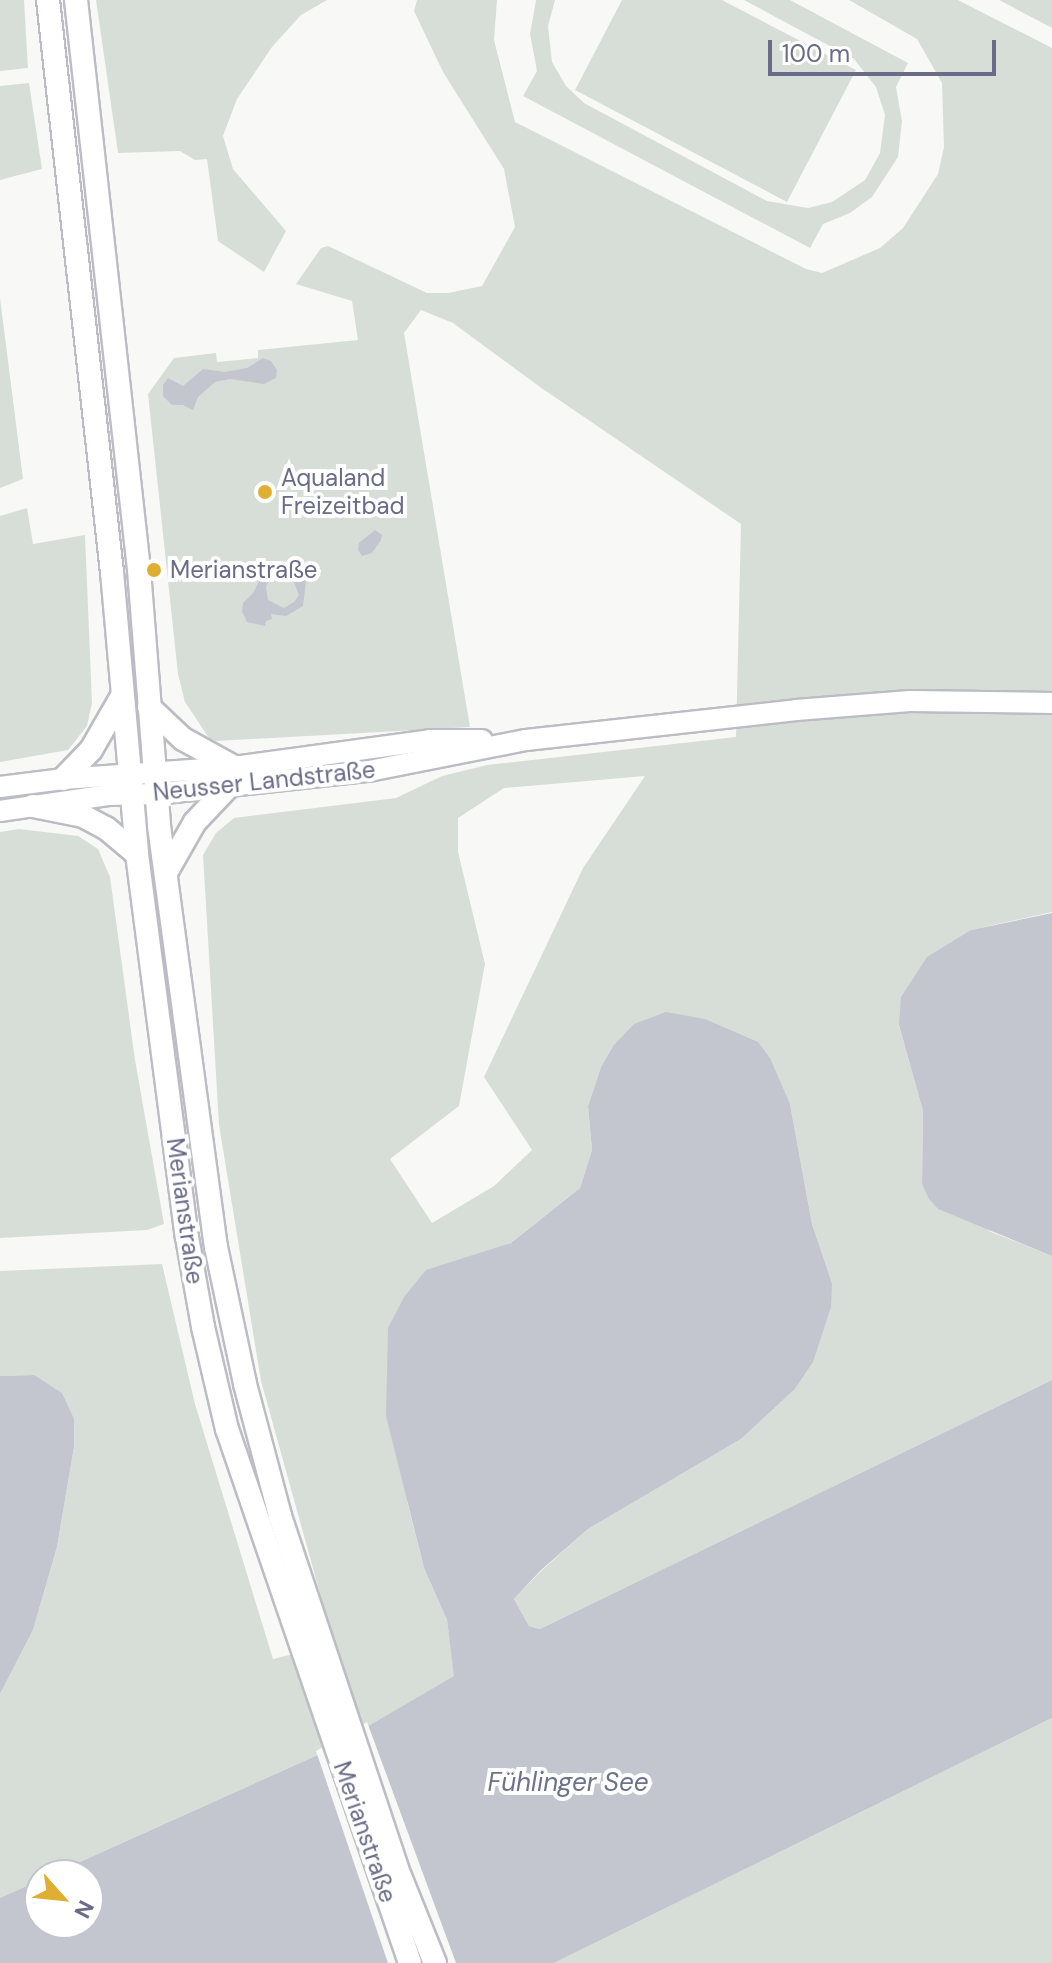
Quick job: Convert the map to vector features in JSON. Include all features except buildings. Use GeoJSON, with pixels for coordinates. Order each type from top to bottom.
{"type":"FeatureCollection","features":[{"type":"Feature","properties":{"kind":"main road","name":"Merianstraße"},"geometry":{"type":"LineString","coordinates":[[48,0],[123,695],[137,854],[187,1237],[203,1327],[227,1429],[301,1612],[435,1963]]}},
{"type":"Feature","properties":{"kind":"main road","name":"Merianstraße"},"geometry":{"type":"LineString","coordinates":[[76,0],[80,59],[121,392],[156,784],[216,1247],[245,1384],[280,1516],[301,1612],[410,1963]]}},
{"type":"Feature","properties":{"kind":"main road"},"geometry":{"type":"LineString","coordinates":[[63,779],[91,750],[123,695]]}},
{"type":"Feature","properties":{"kind":"main road","name":"Neusser Landstraße"},"geometry":{"type":"LineString","coordinates":[[0,787],[63,779],[132,785],[231,776],[369,771],[526,740],[796,710],[910,701],[1052,703]]}},
{"type":"Feature","properties":{"kind":"main road"},"geometry":{"type":"LineString","coordinates":[[149,707],[183,739],[231,776],[195,822],[167,871]]}},
{"type":"Feature","properties":{"kind":"main road","name":"Neusser Landstraße"},"geometry":{"type":"LineString","coordinates":[[0,811],[108,795],[132,785]]}},
{"type":"Feature","properties":{"kind":"main road"},"geometry":{"type":"LineString","coordinates":[[33,806],[83,816],[106,828],[137,854]]}},
{"type":"Feature","properties":{"kind":"shaded area"},"geometry":{"type":"Polygon","coordinates":[[[0,0],[24,0],[28,68],[0,71],[0,0]]]}},
{"type":"Feature","properties":{"kind":"shaded area"},"geometry":{"type":"Polygon","coordinates":[[[96,0],[327,0],[301,15],[272,47],[237,99],[223,136],[233,169],[286,231],[264,272],[218,241],[207,159],[195,160],[180,151],[118,153],[96,0]]]}},
{"type":"Feature","properties":{"kind":"shaded area"},"geometry":{"type":"Polygon","coordinates":[[[417,0],[497,0],[494,40],[515,122],[806,269],[822,273],[880,248],[903,228],[938,174],[944,147],[942,83],[917,39],[849,0],[958,0],[1052,48],[1052,912],[971,930],[899,1025],[923,1111],[922,1184],[991,1232],[1052,1256],[1052,1380],[540,1629],[529,1626],[514,1599],[588,1529],[741,1439],[794,1390],[832,1283],[812,1224],[790,1104],[613,1046],[601,1067],[588,1106],[592,1150],[580,1188],[511,1243],[473,1257],[407,1501],[424,1568],[447,1620],[455,1676],[322,1753],[87,1859],[24,1859],[24,1887],[0,1898],[0,1694],[33,1630],[57,1547],[74,1447],[74,1419],[34,1375],[0,1376],[0,1271],[162,1264],[195,1404],[273,1659],[334,1644],[261,1381],[219,1125],[203,855],[216,833],[234,818],[396,798],[442,776],[487,765],[736,737],[741,524],[540,387],[453,323],[421,310],[404,333],[470,727],[216,741],[209,738],[185,702],[178,674],[148,394],[174,358],[216,353],[217,362],[258,358],[258,350],[358,340],[352,301],[296,284],[321,248],[328,246],[427,293],[448,293],[482,286],[515,227],[504,169],[443,72],[414,11],[417,0]],[[645,776],[504,788],[458,818],[458,852],[485,964],[459,1106],[390,1159],[432,1223],[494,1186],[532,1150],[484,1077],[583,868],[645,776]]]}},
{"type":"Feature","properties":{"kind":"shaded area"},"geometry":{"type":"Polygon","coordinates":[[[536,0],[555,0],[548,26],[552,62],[566,86],[584,103],[767,201],[808,208],[832,202],[865,180],[880,153],[885,115],[876,87],[854,59],[744,0],[790,0],[908,63],[896,87],[902,121],[898,157],[872,197],[850,213],[823,224],[810,248],[523,96],[537,71],[530,34],[536,0]]]}},
{"type":"Feature","properties":{"kind":"shaded area"},"geometry":{"type":"Polygon","coordinates":[[[622,0],[722,0],[856,70],[787,202],[575,90],[622,0]]]}},
{"type":"Feature","properties":{"kind":"shaded area"},"geometry":{"type":"Polygon","coordinates":[[[999,0],[1052,0],[1052,28],[999,0]]]}},
{"type":"Feature","properties":{"kind":"shaded area"},"geometry":{"type":"Polygon","coordinates":[[[29,83],[42,169],[0,180],[0,86],[29,83]]]}},
{"type":"Feature","properties":{"kind":"shaded area"},"geometry":{"type":"Polygon","coordinates":[[[0,298],[23,479],[0,488],[0,298]]]}},
{"type":"Feature","properties":{"kind":"shaded area"},"geometry":{"type":"Polygon","coordinates":[[[27,508],[33,544],[85,535],[92,703],[87,726],[68,750],[0,762],[0,516],[27,508]]]}},
{"type":"Feature","properties":{"kind":"shaded area"},"geometry":{"type":"Polygon","coordinates":[[[19,829],[78,836],[98,849],[110,877],[135,1060],[164,1224],[147,1230],[0,1238],[0,832],[19,829]]]}},
{"type":"Feature","properties":{"kind":"shaded area"},"geometry":{"type":"Polygon","coordinates":[[[1052,1718],[1052,1963],[554,1963],[1052,1718]]]}},
{"type":"Feature","properties":{"kind":"water"},"geometry":{"type":"Polygon","coordinates":[[[263,358],[271,361],[277,370],[276,378],[264,384],[230,379],[215,382],[198,397],[193,410],[183,405],[172,405],[163,396],[163,385],[168,378],[183,386],[203,369],[225,372],[247,368],[263,358]]]}},
{"type":"Feature","properties":{"kind":"water"},"geometry":{"type":"Polygon","coordinates":[[[375,530],[382,535],[381,540],[372,553],[362,556],[358,550],[359,543],[375,530]]]}},
{"type":"Feature","properties":{"kind":"water"},"geometry":{"type":"Polygon","coordinates":[[[296,569],[306,581],[303,606],[286,616],[271,614],[272,619],[266,621],[265,626],[247,622],[242,611],[243,603],[253,593],[264,572],[271,575],[266,587],[268,600],[284,608],[299,595],[290,572],[296,569]]]}},
{"type":"Feature","properties":{"kind":"water"},"geometry":{"type":"Polygon","coordinates":[[[1052,913],[1052,1256],[938,1209],[929,1199],[922,1184],[923,1111],[899,1025],[901,997],[927,957],[971,930],[1052,913]]]}},
{"type":"Feature","properties":{"kind":"water","name":"Fühlinger See"},"geometry":{"type":"Polygon","coordinates":[[[666,1012],[705,1019],[758,1042],[770,1058],[790,1104],[812,1224],[832,1283],[831,1307],[813,1362],[794,1390],[741,1439],[588,1529],[540,1571],[514,1599],[529,1626],[540,1629],[1052,1380],[1052,1718],[554,1963],[0,1963],[0,1898],[24,1887],[24,1939],[104,1939],[104,1859],[87,1859],[322,1753],[454,1676],[447,1620],[424,1568],[386,1416],[388,1328],[404,1297],[426,1270],[511,1243],[580,1188],[592,1150],[588,1106],[601,1067],[613,1046],[634,1024],[666,1012]]]}},
{"type":"Feature","properties":{"kind":"water"},"geometry":{"type":"Polygon","coordinates":[[[34,1375],[62,1393],[74,1419],[74,1447],[57,1547],[33,1630],[0,1694],[0,1376],[34,1375]]]}},
{"type":"Feature","properties":{"kind":"pier"},"geometry":{"type":"Polygon","coordinates":[[[367,1722],[456,1963],[388,1963],[316,1751],[367,1722]]]}},
{"type":"Feature","properties":{"kind":"place","name":"Aqualand Freizeitbad"},"geometry":{"type":"Point","coordinates":[265,492]}},
{"type":"Feature","properties":{"kind":"place","name":"Merianstraße"},"geometry":{"type":"Point","coordinates":[154,570]}}]}
